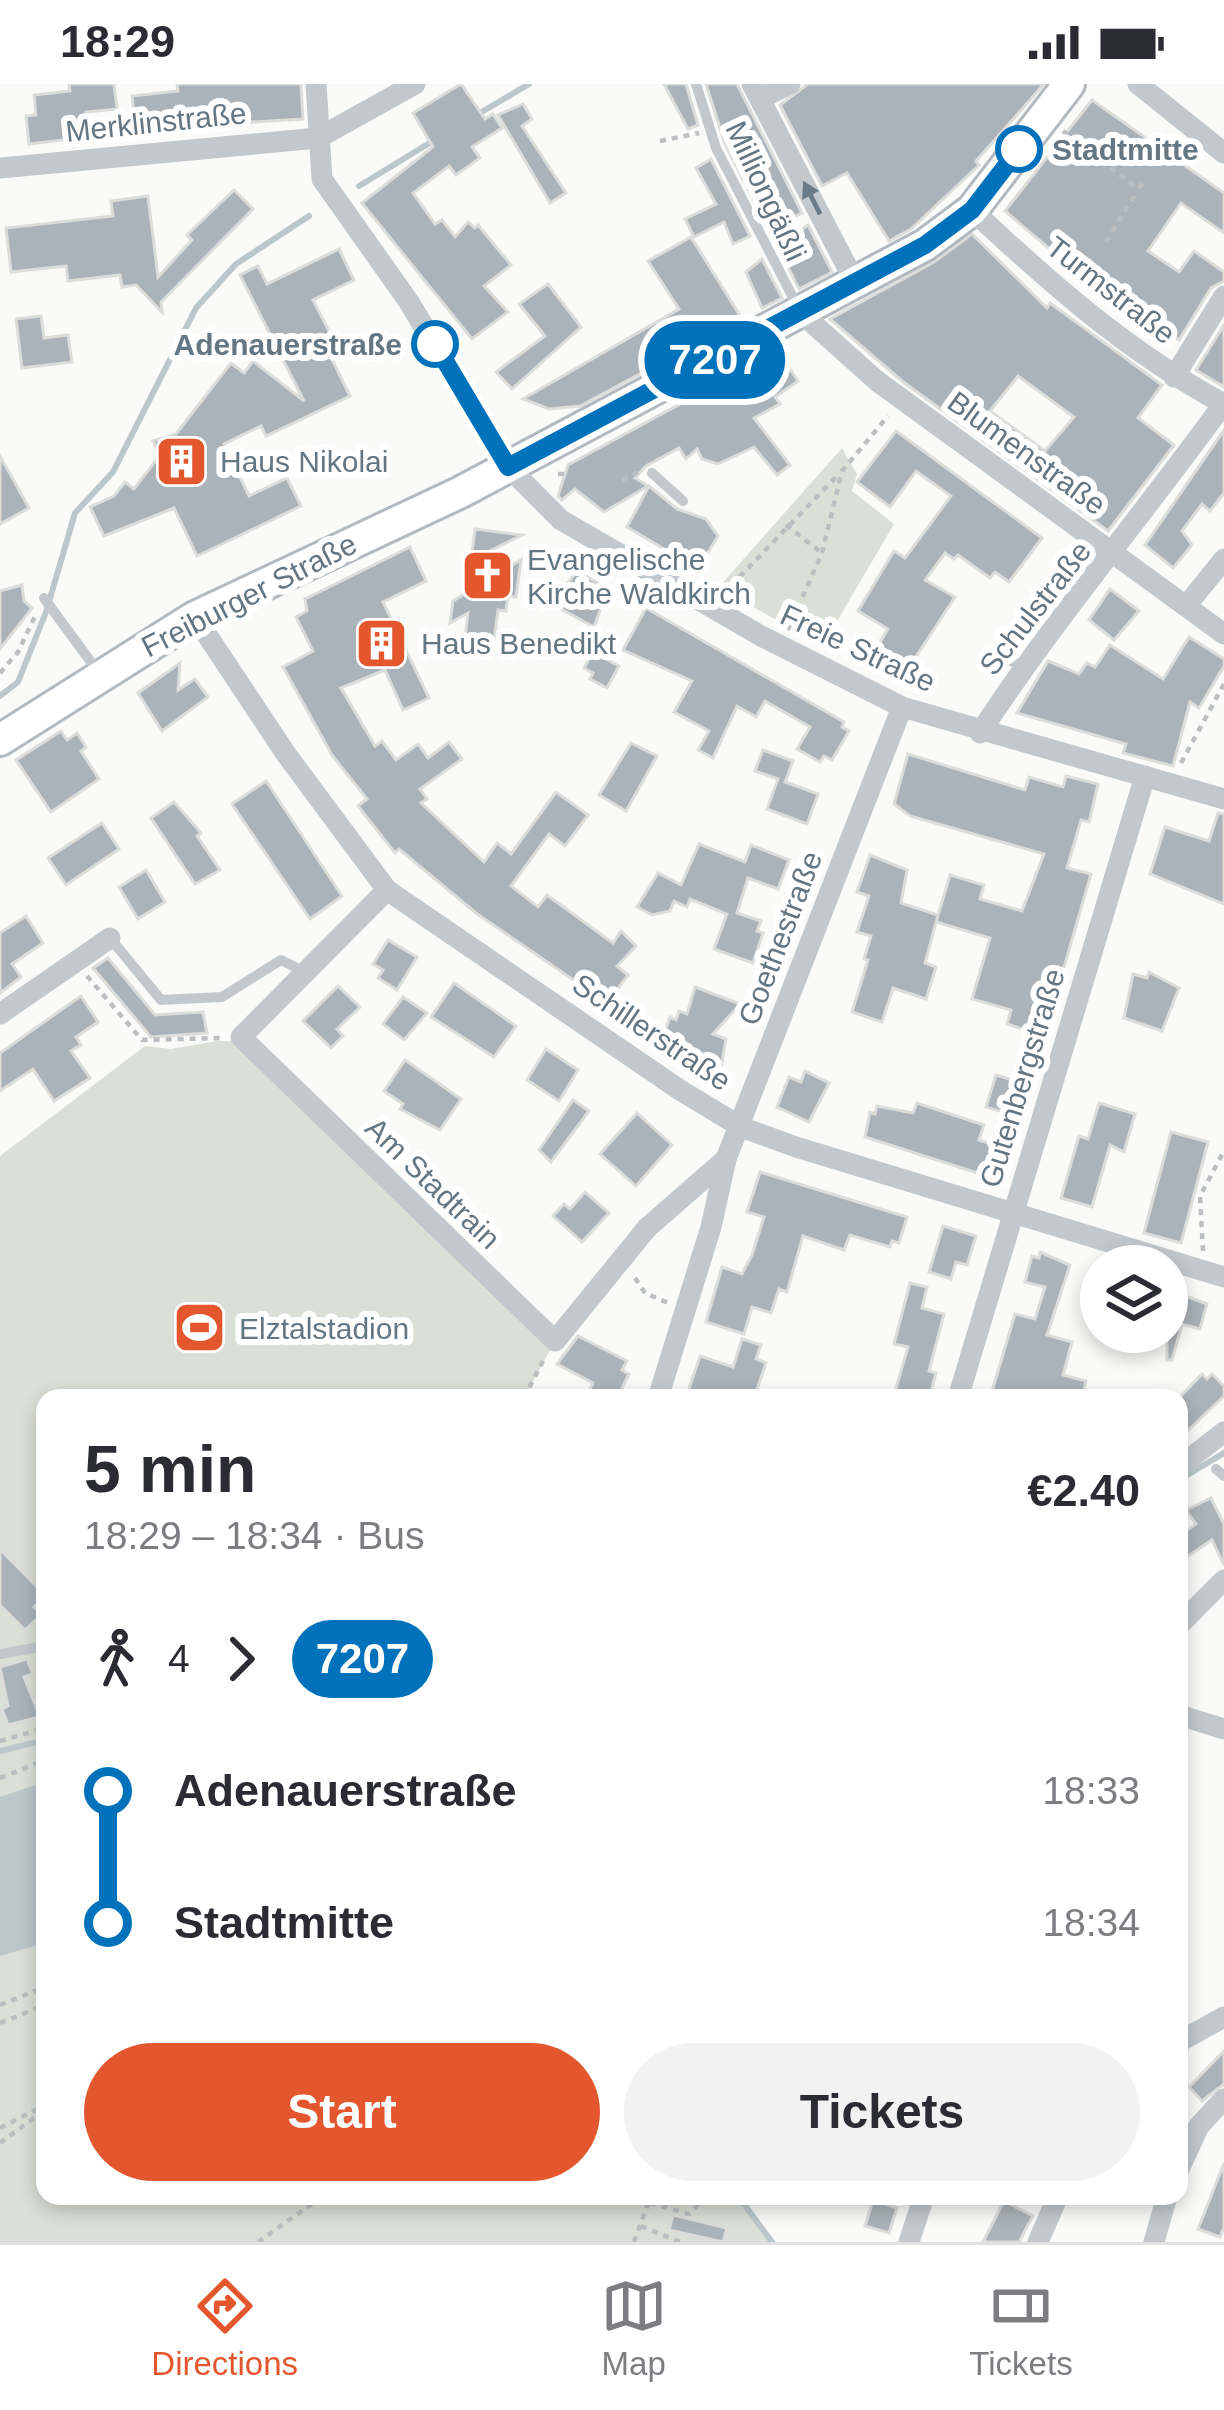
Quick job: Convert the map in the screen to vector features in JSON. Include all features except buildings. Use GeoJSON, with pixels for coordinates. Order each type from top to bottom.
{"type":"FeatureCollection","features":[{"type":"Feature","properties":{"kind":"street"},"geometry":{"type":"LineString","coordinates":[[316,84],[322,178],[409,302],[508,467]]}},
{"type":"Feature","properties":{"kind":"street"},"geometry":{"type":"LineString","coordinates":[[317,138],[416,84]]}},
{"type":"Feature","properties":{"kind":"street"},"geometry":{"type":"LineString","coordinates":[[790,84],[765,100],[856,284]]}},
{"type":"Feature","properties":{"kind":"street","name":"Freiburger Straße"},"geometry":{"type":"LineString","coordinates":[[0,740],[99,673],[195,617],[508,467],[925,245],[972,210],[1069,84]]}},
{"type":"Feature","properties":{"kind":"street"},"geometry":{"type":"LineString","coordinates":[[1138,84],[1224,153]]}},
{"type":"Feature","properties":{"kind":"street","name":"Merklinstraße"},"geometry":{"type":"LineString","coordinates":[[0,168],[317,138]]}},
{"type":"Feature","properties":{"kind":"street","name":"Turmstraße"},"geometry":{"type":"LineString","coordinates":[[972,210],[1064,297],[1174,376],[1224,404]]}},
{"type":"Feature","properties":{"kind":"street"},"geometry":{"type":"LineString","coordinates":[[1174,376],[1224,296]]}},
{"type":"Feature","properties":{"kind":"street","name":"Blumenstraße"},"geometry":{"type":"LineString","coordinates":[[802,314],[840,353],[1224,634]]}},
{"type":"Feature","properties":{"kind":"street","name":"Schulstraße"},"geometry":{"type":"LineString","coordinates":[[980,733],[1023,667],[1115,554],[1224,404]]}},
{"type":"Feature","properties":{"kind":"street","name":"Freie Straße"},"geometry":{"type":"LineString","coordinates":[[508,467],[561,520],[781,646],[902,707],[1224,799]]}},
{"type":"Feature","properties":{"kind":"street"},"geometry":{"type":"LineString","coordinates":[[1186,606],[1224,559]]}},
{"type":"Feature","properties":{"kind":"street","name":"Schillerstraße"},"geometry":{"type":"LineString","coordinates":[[195,617],[286,754],[387,890],[740,1127],[1214,1274]]}},
{"type":"Feature","properties":{"kind":"street","name":"Goethestraße"},"geometry":{"type":"LineString","coordinates":[[661,1389],[726,1160],[902,707]]}},
{"type":"Feature","properties":{"kind":"street","name":"Gutenbergstraße"},"geometry":{"type":"LineString","coordinates":[[961,1389],[1144,776]]}},
{"type":"Feature","properties":{"kind":"street"},"geometry":{"type":"LineString","coordinates":[[241,1037],[387,890]]}},
{"type":"Feature","properties":{"kind":"street"},"geometry":{"type":"LineString","coordinates":[[0,1014],[110,938]]}},
{"type":"Feature","properties":{"kind":"street","name":"Am Stadtrain"},"geometry":{"type":"LineString","coordinates":[[241,1037],[556,1341]]}},
{"type":"Feature","properties":{"kind":"street"},"geometry":{"type":"LineString","coordinates":[[543,1361],[647,1228],[726,1160]]}},
{"type":"Feature","properties":{"kind":"street"},"geometry":{"type":"LineString","coordinates":[[1188,1460],[1224,1432]]}},
{"type":"Feature","properties":{"kind":"street"},"geometry":{"type":"LineString","coordinates":[[1188,1616],[1224,1580]]}},
{"type":"Feature","properties":{"kind":"street"},"geometry":{"type":"LineString","coordinates":[[1188,1718],[1224,1729]]}},
{"type":"Feature","properties":{"kind":"street"},"geometry":{"type":"LineString","coordinates":[[1188,2037],[1224,2017]]}},
{"type":"Feature","properties":{"kind":"street"},"geometry":{"type":"LineString","coordinates":[[1188,2149],[1198,2126],[1224,2098]]}},
{"type":"Feature","properties":{"kind":"street"},"geometry":{"type":"LineString","coordinates":[[909,2242],[921,2205]]}},
{"type":"Feature","properties":{"kind":"street"},"geometry":{"type":"LineString","coordinates":[[1038,2242],[1054,2205]]}},
{"type":"Feature","properties":{"kind":"street"},"geometry":{"type":"LineString","coordinates":[[1154,2242],[1164,2205]]}},
{"type":"Feature","properties":{"kind":"lane","name":"Milliongäßli"},"geometry":{"type":"LineString","coordinates":[[696,84],[710,130],[776,272],[802,314]]}},
{"type":"Feature","properties":{"kind":"lane"},"geometry":{"type":"LineString","coordinates":[[652,473],[683,501]]}},
{"type":"Feature","properties":{"kind":"lane"},"geometry":{"type":"LineString","coordinates":[[44,598],[99,673]]}},
{"type":"Feature","properties":{"kind":"lane"},"geometry":{"type":"LineString","coordinates":[[999,655],[1023,667]]}},
{"type":"Feature","properties":{"kind":"lane"},"geometry":{"type":"LineString","coordinates":[[110,938],[161,1000],[222,997],[281,960],[303,971]]}},
{"type":"Feature","properties":{"kind":"lane"},"geometry":{"type":"LineString","coordinates":[[0,1654],[36,1648]]}},
{"type":"Feature","properties":{"kind":"path"},"geometry":{"type":"LineString","coordinates":[[1044,117],[1140,186],[1106,242]]}},
{"type":"Feature","properties":{"kind":"path"},"geometry":{"type":"LineString","coordinates":[[660,141],[710,130]]}},
{"type":"Feature","properties":{"kind":"path"},"geometry":{"type":"LineString","coordinates":[[711,607],[842,471],[902,399]]}},
{"type":"Feature","properties":{"kind":"path"},"geometry":{"type":"LineString","coordinates":[[622,479],[637,471]]}},
{"type":"Feature","properties":{"kind":"path"},"geometry":{"type":"LineString","coordinates":[[781,646],[822,553],[842,471]]}},
{"type":"Feature","properties":{"kind":"path"},"geometry":{"type":"LineString","coordinates":[[786,525],[822,553]]}},
{"type":"Feature","properties":{"kind":"path"},"geometry":{"type":"LineString","coordinates":[[0,673],[18,652],[44,598]]}},
{"type":"Feature","properties":{"kind":"path"},"geometry":{"type":"LineString","coordinates":[[1170,783],[1224,684]]}},
{"type":"Feature","properties":{"kind":"path"},"geometry":{"type":"LineString","coordinates":[[74,965],[142,1040],[241,1037]]}},
{"type":"Feature","properties":{"kind":"path"},"geometry":{"type":"LineString","coordinates":[[1214,1274],[1200,1196],[1223,1151]]}},
{"type":"Feature","properties":{"kind":"path"},"geometry":{"type":"LineString","coordinates":[[622,1258],[645,1293],[685,1310]]}},
{"type":"Feature","properties":{"kind":"path"},"geometry":{"type":"LineString","coordinates":[[529,1389],[543,1361]]}},
{"type":"Feature","properties":{"kind":"path"},"geometry":{"type":"LineString","coordinates":[[0,1741],[36,1731]]}},
{"type":"Feature","properties":{"kind":"path"},"geometry":{"type":"LineString","coordinates":[[0,1778],[36,1764]]}},
{"type":"Feature","properties":{"kind":"path"},"geometry":{"type":"LineString","coordinates":[[0,2005],[36,1991]]}},
{"type":"Feature","properties":{"kind":"path"},"geometry":{"type":"LineString","coordinates":[[0,2023],[36,2009]]}},
{"type":"Feature","properties":{"kind":"path"},"geometry":{"type":"LineString","coordinates":[[0,2128],[36,2112]]}},
{"type":"Feature","properties":{"kind":"path"},"geometry":{"type":"LineString","coordinates":[[0,2144],[36,2115]]}},
{"type":"Feature","properties":{"kind":"path"},"geometry":{"type":"LineString","coordinates":[[258,2242],[310,2205]]}},
{"type":"Feature","properties":{"kind":"path"},"geometry":{"type":"LineString","coordinates":[[634,2242],[648,2205]]}},
{"type":"Feature","properties":{"kind":"path"},"geometry":{"type":"LineString","coordinates":[[664,2205],[689,2214],[698,2205]]}},
{"type":"Feature","properties":{"kind":"path"},"geometry":{"type":"LineString","coordinates":[[640,2226],[680,2242]]}},
{"type":"Feature","properties":{"kind":"shaded area"},"geometry":{"type":"Polygon","coordinates":[[[842,448],[857,474],[852,491],[894,524],[823,645],[718,588],[842,448]]]}},
{"type":"Feature","properties":{"kind":"shaded area","name":"Elztalstadion"},"geometry":{"type":"Polygon","coordinates":[[[231,1041],[555,1341],[529,1389],[36,1389],[36,2205],[745,2205],[772,2242],[0,2242],[0,1156],[145,1046],[171,1049],[231,1041]]]}},
{"type":"Feature","properties":{"kind":"shaded area"},"geometry":{"type":"Polygon","coordinates":[[[36,1785],[36,1946],[0,1956],[0,1797],[36,1785]]]}},
{"type":"Feature","properties":{"kind":"waterway"},"geometry":{"type":"LineString","coordinates":[[475,116],[529,84]]}},
{"type":"Feature","properties":{"kind":"waterway"},"geometry":{"type":"LineString","coordinates":[[359,186],[433,141]]}},
{"type":"Feature","properties":{"kind":"waterway"},"geometry":{"type":"LineString","coordinates":[[0,696],[18,682],[46,612],[75,513],[113,472],[196,308],[236,264],[309,216]]}},
{"type":"Feature","properties":{"kind":"waterway"},"geometry":{"type":"LineString","coordinates":[[1188,1475],[1224,1453]]}},
{"type":"Feature","properties":{"kind":"waterway"},"geometry":{"type":"LineString","coordinates":[[0,1751],[36,1742]]}},
{"type":"Feature","properties":{"kind":"waterway"},"geometry":{"type":"LineString","coordinates":[[745,2205],[772,2242]]}},
{"type":"Feature","properties":{"kind":"bus line","name":"7207"},"geometry":{"type":"LineString","coordinates":[[435,344],[508,467],[635,404],[925,245],[972,210],[1019,149]]}},
{"type":"Feature","properties":{"kind":"place","name":"Stadtmitte"},"geometry":{"type":"Point","coordinates":[1019,149]}},
{"type":"Feature","properties":{"kind":"place","name":"Adenauerstraße"},"geometry":{"type":"Point","coordinates":[435,344]}},
{"type":"Feature","properties":{"kind":"place","name":"Haus Nikolai"},"geometry":{"type":"Point","coordinates":[181,461]}},
{"type":"Feature","properties":{"kind":"place","name":"Evangelische Kirche Waldkirch"},"geometry":{"type":"Point","coordinates":[488,576]}},
{"type":"Feature","properties":{"kind":"place","name":"Haus Benedikt"},"geometry":{"type":"Point","coordinates":[382,643]}},
{"type":"Feature","properties":{"kind":"place","name":"Elztalstadion"},"geometry":{"type":"Point","coordinates":[200,1328]}}]}
